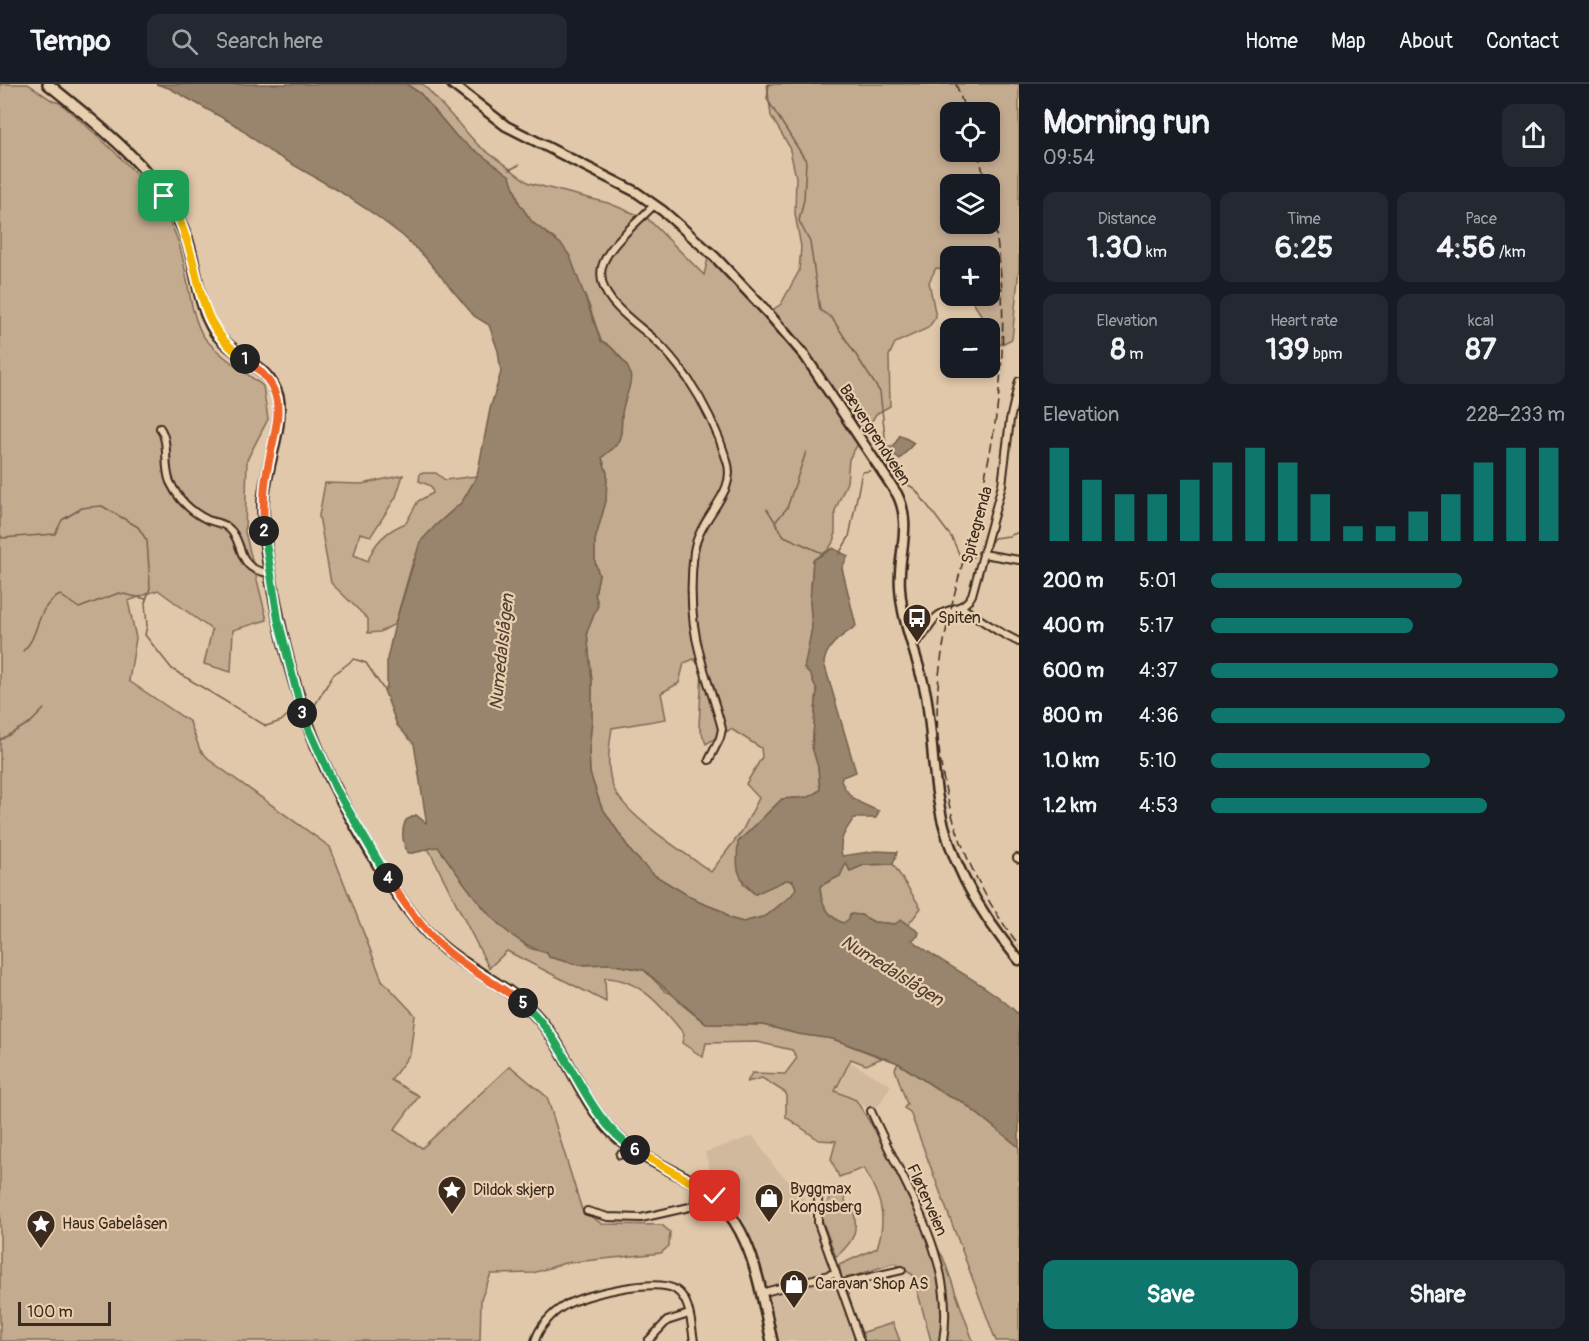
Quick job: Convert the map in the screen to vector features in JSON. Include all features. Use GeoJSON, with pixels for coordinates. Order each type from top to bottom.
{"type":"FeatureCollection","features":[{"type":"Feature","properties":{"kind":"main road"},"geometry":{"type":"LineString","coordinates":[[48,84],[123,148],[164,196],[180,221],[204,306],[214,331],[232,349],[259,369],[274,388],[279,410],[263,501],[264,535],[283,642],[303,713],[328,773],[370,848],[408,908],[439,944],[518,999],[541,1021],[567,1060],[596,1113],[614,1133],[631,1148],[699,1185],[729,1210],[749,1247],[772,1341]]}},
{"type":"Feature","properties":{"kind":"main road","name":"Bævergrendveien"},"geometry":{"type":"LineString","coordinates":[[452,84],[506,126],[614,180],[654,205],[716,257],[795,343],[897,494],[903,508],[905,524],[899,587],[902,607],[926,694],[938,796],[949,844],[976,901],[1019,960]]}},
{"type":"Feature","properties":{"kind":"street"},"geometry":{"type":"LineString","coordinates":[[654,205],[609,253],[603,264],[601,276],[610,299],[661,346],[689,381],[709,416],[729,468],[730,482],[702,525],[694,556],[693,610],[696,636],[722,729],[709,760]]}},
{"type":"Feature","properties":{"kind":"street","name":"Spitegrenda"},"geometry":{"type":"LineString","coordinates":[[961,607],[967,604],[972,595],[1002,485],[1010,420],[1019,381]]}},
{"type":"Feature","properties":{"kind":"street"},"geometry":{"type":"LineString","coordinates":[[160,428],[164,437],[169,481],[179,496],[190,510],[226,526],[236,540],[244,561],[250,567],[256,571],[270,573]]}},
{"type":"Feature","properties":{"kind":"street"},"geometry":{"type":"LineString","coordinates":[[983,554],[1019,560]]}},
{"type":"Feature","properties":{"kind":"street"},"geometry":{"type":"LineString","coordinates":[[912,644],[923,638],[939,616],[961,607],[1019,642]]}},
{"type":"Feature","properties":{"kind":"street","name":"Fløterveien"},"geometry":{"type":"LineString","coordinates":[[871,1111],[931,1237],[946,1311],[944,1341]]}},
{"type":"Feature","properties":{"kind":"street"},"geometry":{"type":"LineString","coordinates":[[620,1155],[631,1148]]}},
{"type":"Feature","properties":{"kind":"street"},"geometry":{"type":"LineString","coordinates":[[587,1211],[608,1217],[641,1218],[694,1206],[696,1193]]}},
{"type":"Feature","properties":{"kind":"street"},"geometry":{"type":"LineString","coordinates":[[818,1196],[818,1223],[860,1341]]}},
{"type":"Feature","properties":{"kind":"street"},"geometry":{"type":"LineString","coordinates":[[840,1284],[902,1270]]}},
{"type":"Feature","properties":{"kind":"street"},"geometry":{"type":"LineString","coordinates":[[762,1293],[836,1273]]}},
{"type":"Feature","properties":{"kind":"street"},"geometry":{"type":"LineString","coordinates":[[535,1341],[544,1325],[565,1305],[582,1298],[656,1284],[677,1290],[684,1299],[693,1341]]}},
{"type":"Feature","properties":{"kind":"street"},"geometry":{"type":"LineString","coordinates":[[648,1341],[667,1321],[689,1314]]}},
{"type":"Feature","properties":{"kind":"shaded area"},"geometry":{"type":"Polygon","coordinates":[[[0,84],[28,84],[53,101],[60,103],[111,148],[142,181],[167,218],[177,238],[196,321],[201,332],[220,353],[263,386],[268,419],[247,460],[245,532],[267,620],[233,630],[231,672],[204,664],[212,630],[158,590],[128,601],[136,638],[129,681],[190,722],[200,750],[212,762],[330,847],[382,980],[415,1015],[410,1054],[391,1080],[419,1096],[394,1130],[422,1148],[510,1066],[547,1097],[582,1210],[602,1224],[662,1225],[670,1232],[669,1246],[661,1253],[565,1263],[533,1273],[491,1274],[481,1299],[480,1341],[0,1341],[0,84]]]}},
{"type":"Feature","properties":{"kind":"shaded area"},"geometry":{"type":"Polygon","coordinates":[[[406,84],[423,84],[478,145],[529,183],[608,203],[648,219],[704,275],[709,254],[771,311],[781,304],[799,271],[801,247],[795,214],[796,177],[789,146],[771,116],[767,84],[1019,84],[1019,268],[1012,339],[1000,345],[1000,318],[983,318],[975,306],[1000,306],[1000,246],[940,246],[940,269],[936,268],[929,282],[936,317],[928,328],[895,343],[889,356],[890,406],[876,414],[849,459],[847,482],[835,511],[835,539],[828,550],[813,560],[810,602],[812,628],[809,645],[811,676],[817,690],[812,747],[818,767],[820,790],[809,797],[782,799],[738,842],[743,884],[755,894],[786,880],[793,881],[796,888],[792,895],[766,916],[743,922],[729,918],[722,911],[699,902],[654,875],[632,853],[601,806],[590,773],[592,682],[587,632],[598,605],[595,594],[599,575],[595,562],[595,540],[606,501],[607,473],[602,458],[620,438],[622,413],[630,375],[624,361],[609,345],[601,341],[589,305],[562,245],[532,222],[519,203],[515,189],[457,137],[420,93],[406,84]],[[694,659],[684,663],[679,683],[661,693],[666,719],[612,728],[609,772],[613,787],[630,810],[657,833],[711,872],[742,831],[759,798],[746,784],[762,757],[761,748],[731,729],[706,744],[699,726],[702,670],[694,659]]]}},
{"type":"Feature","properties":{"kind":"shaded area"},"geometry":{"type":"Polygon","coordinates":[[[420,473],[436,473],[445,480],[477,476],[462,502],[435,526],[413,561],[395,624],[380,632],[368,633],[368,619],[331,583],[319,516],[325,483],[362,484],[403,475],[396,497],[371,536],[360,533],[354,555],[368,561],[374,548],[383,538],[393,529],[406,523],[418,501],[433,493],[431,486],[419,481],[420,473]]]}},
{"type":"Feature","properties":{"kind":"shaded area"},"geometry":{"type":"Polygon","coordinates":[[[438,846],[491,916],[529,948],[547,953],[549,957],[579,965],[609,964],[644,970],[666,992],[673,993],[680,1003],[706,1024],[763,1025],[798,1034],[833,1039],[882,1058],[866,1065],[851,1059],[835,1091],[856,1100],[888,1151],[926,1230],[943,1257],[973,1341],[931,1341],[913,1275],[894,1263],[842,1280],[839,1265],[877,1248],[882,1226],[881,1206],[864,1168],[839,1177],[831,1159],[836,1141],[819,1140],[786,1117],[786,1093],[762,1078],[747,1082],[752,1073],[785,1074],[797,1058],[792,1050],[757,1042],[706,1043],[703,1057],[682,1043],[684,1034],[659,1005],[629,983],[605,978],[606,1002],[507,951],[489,968],[428,848],[438,846]]]}},
{"type":"Feature","properties":{"kind":"shaded area"},"geometry":{"type":"Polygon","coordinates":[[[846,863],[850,871],[864,865],[893,864],[921,908],[908,925],[901,920],[896,924],[874,922],[861,915],[850,914],[849,919],[843,924],[833,918],[823,904],[820,886],[840,876],[846,863]]]}},
{"type":"Feature","properties":{"kind":"shaded area"},"geometry":{"type":"Polygon","coordinates":[[[846,1060],[891,1085],[879,1105],[871,1111],[860,1103],[846,1098],[824,1099],[846,1060]]]}},
{"type":"Feature","properties":{"kind":"shaded area"},"geometry":{"type":"Polygon","coordinates":[[[898,1063],[948,1096],[961,1101],[1019,1147],[1019,1341],[996,1341],[910,1112],[904,1108],[907,1104],[895,1069],[898,1063]]]}},
{"type":"Feature","properties":{"kind":"shaded area"},"geometry":{"type":"Polygon","coordinates":[[[753,1136],[776,1169],[802,1193],[856,1341],[776,1341],[765,1276],[743,1218],[709,1168],[705,1152],[753,1136]]]}},
{"type":"Feature","properties":{"kind":"shaded area"},"geometry":{"type":"Polygon","coordinates":[[[837,1195],[844,1196],[846,1204],[853,1208],[855,1230],[851,1241],[836,1257],[822,1220],[821,1211],[826,1207],[829,1198],[837,1195]]]}},
{"type":"Feature","properties":{"kind":"shaded area"},"geometry":{"type":"Polygon","coordinates":[[[893,1323],[900,1341],[864,1341],[861,1333],[893,1323]]]}},
{"type":"Feature","properties":{"kind":"water","name":"Numedalslågen"},"geometry":{"type":"Polygon","coordinates":[[[156,84],[406,84],[420,93],[457,137],[510,176],[519,203],[532,222],[562,245],[570,256],[601,341],[611,347],[626,364],[631,377],[622,413],[620,438],[602,458],[607,473],[606,501],[595,540],[595,562],[599,575],[595,594],[598,605],[587,632],[592,682],[590,773],[601,806],[632,853],[654,875],[699,902],[722,911],[729,918],[743,922],[766,916],[792,895],[796,888],[793,881],[786,880],[755,894],[738,871],[738,842],[782,799],[809,797],[820,790],[818,767],[812,747],[817,690],[811,676],[804,668],[812,628],[810,602],[813,560],[833,548],[848,556],[842,568],[856,626],[831,646],[824,663],[856,772],[842,777],[841,781],[848,793],[856,800],[879,811],[876,818],[854,818],[843,836],[841,850],[842,856],[876,851],[897,852],[893,864],[864,865],[850,871],[846,863],[840,876],[820,886],[821,898],[829,913],[843,923],[849,919],[850,914],[861,915],[874,922],[895,924],[901,920],[919,932],[918,936],[912,940],[994,994],[1019,1015],[1019,1147],[961,1101],[948,1096],[898,1063],[833,1039],[798,1034],[763,1025],[706,1024],[644,970],[609,964],[579,965],[549,957],[547,953],[513,936],[499,924],[472,894],[438,847],[408,853],[403,836],[406,820],[416,815],[426,823],[426,819],[414,744],[397,725],[384,690],[387,687],[387,659],[395,624],[420,542],[462,502],[477,476],[490,409],[501,372],[498,351],[489,325],[474,316],[424,256],[403,236],[339,191],[269,151],[237,126],[169,88],[156,84]]]}},
{"type":"Feature","properties":{"kind":"water"},"geometry":{"type":"Polygon","coordinates":[[[900,435],[914,443],[900,459],[890,452],[900,435]]]}},
{"type":"Feature","properties":{"kind":"waterway"},"geometry":{"type":"LineString","coordinates":[[769,84],[767,99],[806,161],[804,199],[799,221],[810,242],[820,310],[832,318],[880,392],[886,445],[883,457],[888,458],[888,469],[895,471],[894,481],[896,483],[907,484],[915,489],[952,538],[960,556],[969,561],[981,549]]}},
{"type":"Feature","properties":{"kind":"waterway"},"geometry":{"type":"LineString","coordinates":[[509,170],[519,165]]}},
{"type":"Feature","properties":{"kind":"waterway"},"geometry":{"type":"LineString","coordinates":[[885,448],[890,449]]}},
{"type":"Feature","properties":{"kind":"waterway"},"geometry":{"type":"LineString","coordinates":[[776,521],[787,508],[806,452]]}},
{"type":"Feature","properties":{"kind":"waterway"},"geometry":{"type":"LineString","coordinates":[[839,554],[849,537],[862,472],[870,471]]}},
{"type":"Feature","properties":{"kind":"waterway"},"geometry":{"type":"LineString","coordinates":[[0,534],[2,538],[55,534],[62,520],[82,508],[102,506],[138,527],[147,541],[149,569],[150,588],[145,603],[147,626],[145,635],[172,669],[266,726],[281,721],[291,712]]}},
{"type":"Feature","properties":{"kind":"waterway"},"geometry":{"type":"LineString","coordinates":[[767,509],[784,536],[822,553]]}},
{"type":"Feature","properties":{"kind":"waterway"},"geometry":{"type":"LineString","coordinates":[[988,546],[994,538],[1019,532]]}},
{"type":"Feature","properties":{"kind":"waterway"},"geometry":{"type":"LineString","coordinates":[[23,651],[29,645],[46,607],[60,595],[79,608],[119,593],[146,599]]}},
{"type":"Feature","properties":{"kind":"waterway"},"geometry":{"type":"LineString","coordinates":[[312,706],[315,705],[333,675],[354,659],[366,663],[384,690]]}},
{"type":"Feature","properties":{"kind":"waterway"},"geometry":{"type":"LineString","coordinates":[[0,740],[31,722],[44,709]]}},
{"type":"Feature","properties":{"kind":"railway"},"geometry":{"type":"LineString","coordinates":[[956,84],[962,102]]}},
{"type":"Feature","properties":{"kind":"railway"},"geometry":{"type":"LineString","coordinates":[[980,162],[984,174]]}},
{"type":"Feature","properties":{"kind":"railway"},"geometry":{"type":"LineString","coordinates":[[996,234],[1003,329],[999,394],[984,482],[945,634],[937,698],[938,736],[942,773],[963,846],[978,881],[997,914],[1019,945]]}},
{"type":"Feature","properties":{"kind":"place","name":"Spiten"},"geometry":{"type":"Point","coordinates":[917,644]}},
{"type":"Feature","properties":{"kind":"place","name":"Dildok skjerp"},"geometry":{"type":"Point","coordinates":[452,1216]}},
{"type":"Feature","properties":{"kind":"place","name":"Byggmax Kongsberg"},"geometry":{"type":"Point","coordinates":[769,1224]}},
{"type":"Feature","properties":{"kind":"place","name":"Haus Gabelåsen"},"geometry":{"type":"Point","coordinates":[41,1250]}},
{"type":"Feature","properties":{"kind":"place","name":"Caravan Shop AS"},"geometry":{"type":"Point","coordinates":[794,1310]}},
{"type":"Feature","properties":{"kind":"route"},"geometry":{"type":"LineString","coordinates":[[164,196],[180,221],[208,319],[214,331],[232,349],[263,373],[271,382],[278,397],[279,410],[263,501],[267,553],[283,642],[298,701],[314,743],[343,802],[416,919],[446,950],[502,987],[533,1012],[554,1039],[604,1124],[622,1141],[650,1160],[699,1185],[715,1196]]}}]}
